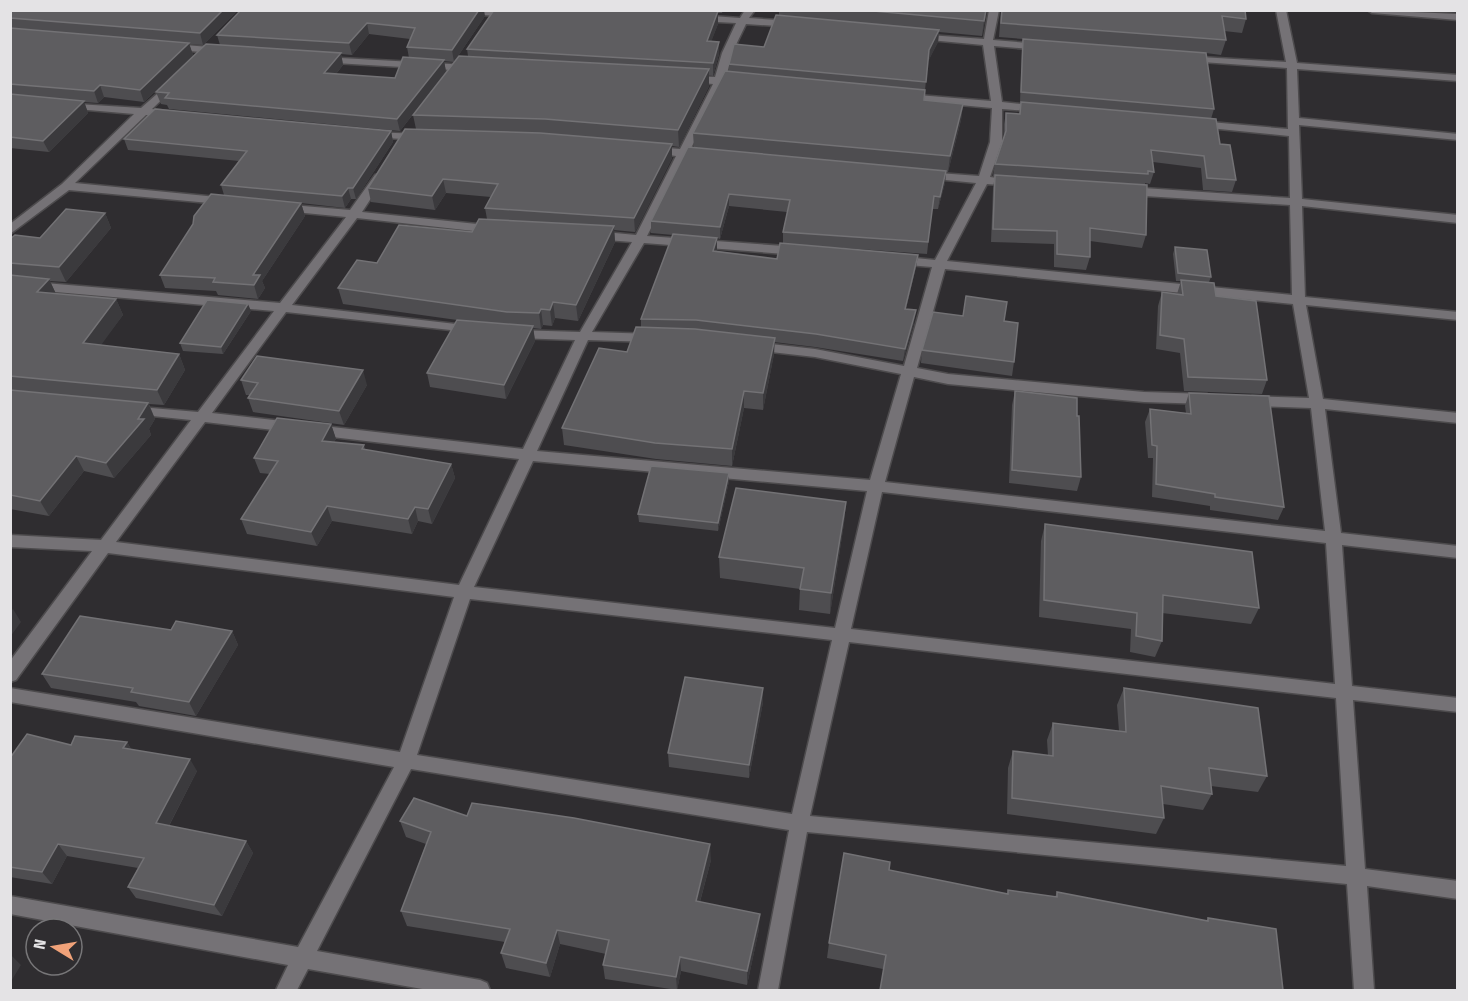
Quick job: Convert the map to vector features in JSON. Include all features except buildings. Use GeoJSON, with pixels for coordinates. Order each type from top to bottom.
{"type":"FeatureCollection","features":[{"type":"Feature","properties":{"kind":"street"},"geometry":{"type":"LineString","coordinates":[[452,10],[492,15],[529,14]]}},
{"type":"Feature","properties":{"kind":"street"},"geometry":{"type":"LineString","coordinates":[[768,990],[799,823],[840,633],[876,486],[940,263],[983,180],[996,142],[997,105],[988,42],[994,10]]}},
{"type":"Feature","properties":{"kind":"street"},"geometry":{"type":"LineString","coordinates":[[1281,10],[1292,64],[1299,302],[1317,403],[1334,540],[1364,990]]}},
{"type":"Feature","properties":{"kind":"street"},"geometry":{"type":"LineString","coordinates":[[1372,10],[1458,17]]}},
{"type":"Feature","properties":{"kind":"street"},"geometry":{"type":"LineString","coordinates":[[684,18],[746,15],[801,24]]}},
{"type":"Feature","properties":{"kind":"street"},"geometry":{"type":"LineString","coordinates":[[286,990],[406,761],[464,592],[583,337],[640,238],[720,81],[721,68],[746,15]]}},
{"type":"Feature","properties":{"kind":"street"},"geometry":{"type":"LineString","coordinates":[[906,34],[1047,47]]}},
{"type":"Feature","properties":{"kind":"street"},"geometry":{"type":"LineString","coordinates":[[161,46],[231,52]]}},
{"type":"Feature","properties":{"kind":"street"},"geometry":{"type":"LineString","coordinates":[[1175,57],[1458,78]]}},
{"type":"Feature","properties":{"kind":"street"},"geometry":{"type":"LineString","coordinates":[[314,59],[482,68]]}},
{"type":"Feature","properties":{"kind":"street"},"geometry":{"type":"LineString","coordinates":[[10,230],[66,186],[184,73]]}},
{"type":"Feature","properties":{"kind":"street"},"geometry":{"type":"LineString","coordinates":[[684,79],[754,84]]}},
{"type":"Feature","properties":{"kind":"street"},"geometry":{"type":"LineString","coordinates":[[893,96],[1057,111]]}},
{"type":"Feature","properties":{"kind":"street"},"geometry":{"type":"LineString","coordinates":[[55,104],[186,116]]}},
{"type":"Feature","properties":{"kind":"street"},"geometry":{"type":"LineString","coordinates":[[1187,123],[1458,137]]}},
{"type":"Feature","properties":{"kind":"street"},"geometry":{"type":"LineString","coordinates":[[357,133],[404,138],[427,137]]}},
{"type":"Feature","properties":{"kind":"street"},"geometry":{"type":"LineString","coordinates":[[643,149],[715,157]]}},
{"type":"Feature","properties":{"kind":"street"},"geometry":{"type":"LineString","coordinates":[[10,675],[102,546],[204,417],[355,214],[386,166]]}},
{"type":"Feature","properties":{"kind":"street"},"geometry":{"type":"LineString","coordinates":[[917,175],[1030,184]]}},
{"type":"Feature","properties":{"kind":"street"},"geometry":{"type":"LineString","coordinates":[[66,186],[239,203]]}},
{"type":"Feature","properties":{"kind":"street"},"geometry":{"type":"LineString","coordinates":[[1111,189],[1297,202],[1458,219]]}},
{"type":"Feature","properties":{"kind":"street"},"geometry":{"type":"LineString","coordinates":[[274,206],[503,230]]}},
{"type":"Feature","properties":{"kind":"street"},"geometry":{"type":"LineString","coordinates":[[583,235],[813,253]]}},
{"type":"Feature","properties":{"kind":"street"},"geometry":{"type":"LineString","coordinates":[[882,258],[1299,302],[1458,316]]}},
{"type":"Feature","properties":{"kind":"street"},"geometry":{"type":"LineString","coordinates":[[10,284],[283,308],[493,332],[583,337],[662,338]]}},
{"type":"Feature","properties":{"kind":"street"},"geometry":{"type":"LineString","coordinates":[[744,345],[815,353],[948,379],[1144,397],[1317,403],[1458,418]]}},
{"type":"Feature","properties":{"kind":"street"},"geometry":{"type":"LineString","coordinates":[[113,407],[528,455],[876,486],[1334,540],[1458,552]]}},
{"type":"Feature","properties":{"kind":"street"},"geometry":{"type":"LineString","coordinates":[[10,541],[102,546],[464,592],[1458,705]]}},
{"type":"Feature","properties":{"kind":"street"},"geometry":{"type":"LineString","coordinates":[[10,694],[406,761],[799,823],[1355,876],[1458,890]]}},
{"type":"Feature","properties":{"kind":"street"},"geometry":{"type":"LineString","coordinates":[[10,905],[301,960],[480,990]]}}]}
